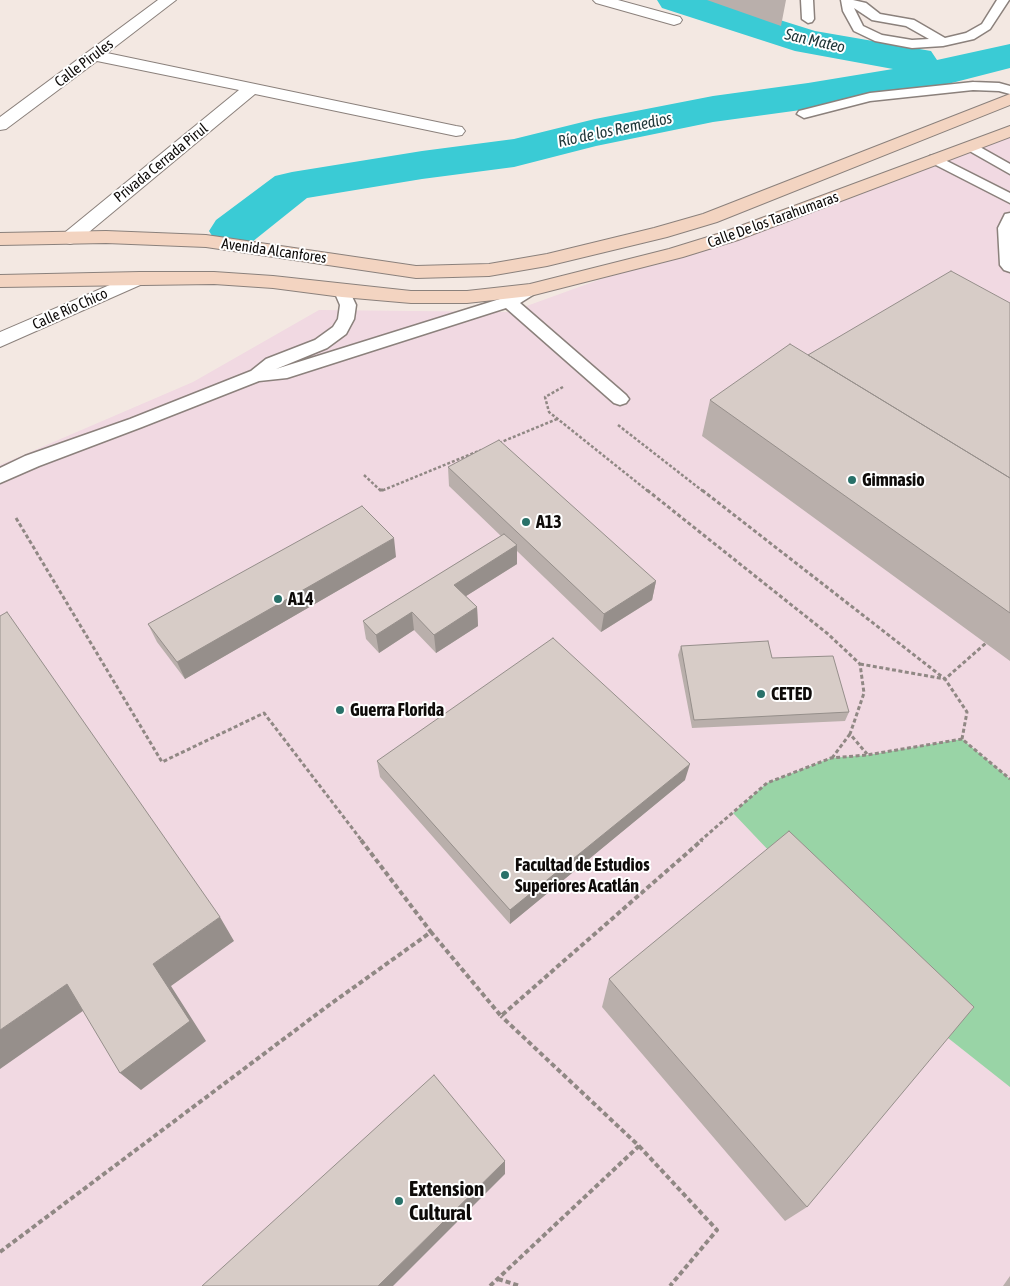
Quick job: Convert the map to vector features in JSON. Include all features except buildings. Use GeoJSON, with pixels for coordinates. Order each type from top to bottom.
{"type":"FeatureCollection","features":[{"type":"Feature","properties":{"kind":"main road","name":"Calle De los Tarahumaras"},"geometry":{"type":"LineString","coordinates":[[547,260],[660,233],[710,218],[1010,99]]}},
{"type":"Feature","properties":{"kind":"main road","name":"Calle De los Tarahumaras"},"geometry":{"type":"LineString","coordinates":[[530,290],[676,253],[731,236],[1010,131]]}},
{"type":"Feature","properties":{"kind":"main road","name":"Avenida Alcanfores"},"geometry":{"type":"LineString","coordinates":[[0,239],[106,237],[206,241],[416,272],[489,270],[547,260]]}},
{"type":"Feature","properties":{"kind":"main road","name":"Avenida Alcanfores"},"geometry":{"type":"LineString","coordinates":[[0,280],[214,278],[273,282],[411,297],[467,297],[530,290]]}},
{"type":"Feature","properties":{"kind":"street","name":"Calle Pirules"},"geometry":{"type":"LineString","coordinates":[[0,125],[168,0]]}},
{"type":"Feature","properties":{"kind":"street"},"geometry":{"type":"LineString","coordinates":[[602,0],[674,20]]}},
{"type":"Feature","properties":{"kind":"street"},"geometry":{"type":"LineString","coordinates":[[94,55],[456,131]]}},
{"type":"Feature","properties":{"kind":"street","name":"Privada Cerrada Pirul"},"geometry":{"type":"LineString","coordinates":[[70,238],[252,88]]}},
{"type":"Feature","properties":{"kind":"street","name":"Calle Río Chico"},"geometry":{"type":"LineString","coordinates":[[0,340],[140,278]]}},
{"type":"Feature","properties":{"kind":"lane"},"geometry":{"type":"LineString","coordinates":[[807,0],[808,19]]}},
{"type":"Feature","properties":{"kind":"lane"},"geometry":{"type":"LineString","coordinates":[[943,42],[910,23],[876,17],[862,6],[847,1],[849,11],[858,28],[879,38],[912,44],[943,42],[970,36],[986,26],[1003,0]]}},
{"type":"Feature","properties":{"kind":"lane"},"geometry":{"type":"LineString","coordinates":[[910,23],[924,14]]}},
{"type":"Feature","properties":{"kind":"lane"},"geometry":{"type":"LineString","coordinates":[[804,114],[870,97],[972,86],[999,87],[1010,90]]}},
{"type":"Feature","properties":{"kind":"lane"},"geometry":{"type":"LineString","coordinates":[[971,146],[1010,170]]}},
{"type":"Feature","properties":{"kind":"lane"},"geometry":{"type":"LineString","coordinates":[[935,159],[1010,199]]}},
{"type":"Feature","properties":{"kind":"lane"},"geometry":{"type":"LineString","coordinates":[[1010,217],[1006,228],[1008,265],[1010,267]]}},
{"type":"Feature","properties":{"kind":"lane"},"geometry":{"type":"LineString","coordinates":[[256,375],[281,374],[509,302],[530,290]]}},
{"type":"Feature","properties":{"kind":"lane"},"geometry":{"type":"LineString","coordinates":[[0,476],[32,461],[136,423],[256,375],[272,363],[321,344],[340,330],[346,318],[348,305],[342,291]]}},
{"type":"Feature","properties":{"kind":"lane"},"geometry":{"type":"LineString","coordinates":[[509,302],[618,397]]}},
{"type":"Feature","properties":{"kind":"path"},"geometry":{"type":"LineString","coordinates":[[591,372],[545,397],[549,412],[828,634],[860,664],[945,679]]}},
{"type":"Feature","properties":{"kind":"path"},"geometry":{"type":"LineString","coordinates":[[618,397],[616,423],[945,679],[967,712],[962,739]]}},
{"type":"Feature","properties":{"kind":"path"},"geometry":{"type":"LineString","coordinates":[[496,444],[557,418]]}},
{"type":"Feature","properties":{"kind":"path"},"geometry":{"type":"LineString","coordinates":[[364,475],[381,491],[487,448]]}},
{"type":"Feature","properties":{"kind":"path"},"geometry":{"type":"LineString","coordinates":[[16,518],[162,762],[264,713],[431,932],[501,1016],[639,1146],[717,1230],[670,1286]]}},
{"type":"Feature","properties":{"kind":"path"},"geometry":{"type":"LineString","coordinates":[[945,679],[986,643]]}},
{"type":"Feature","properties":{"kind":"path"},"geometry":{"type":"LineString","coordinates":[[831,758],[850,734],[864,692],[860,664]]}},
{"type":"Feature","properties":{"kind":"path"},"geometry":{"type":"LineString","coordinates":[[850,734],[868,755]]}},
{"type":"Feature","properties":{"kind":"path"},"geometry":{"type":"LineString","coordinates":[[501,1016],[767,783],[831,758],[868,755],[962,739],[1010,779]]}},
{"type":"Feature","properties":{"kind":"path"},"geometry":{"type":"LineString","coordinates":[[0,1252],[325,1008],[431,932]]}},
{"type":"Feature","properties":{"kind":"path"},"geometry":{"type":"LineString","coordinates":[[490,1286],[639,1146]]}},
{"type":"Feature","properties":{"kind":"path"},"geometry":{"type":"LineString","coordinates":[[498,1279],[520,1286]]}},
{"type":"Feature","properties":{"kind":"shaded area","name":"Facultad de Estudios Superiores Acatlán"},"geometry":{"type":"Polygon","coordinates":[[[1010,131],[1010,1286],[0,1286],[0,465],[193,382],[319,310],[510,312],[1010,131]]]}},
{"type":"Feature","properties":{"kind":"green space"},"geometry":{"type":"Polygon","coordinates":[[[962,739],[1010,779],[1010,1087],[943,1034],[733,813],[767,783],[831,758],[868,755],[962,739]]]}},
{"type":"Feature","properties":{"kind":"waterway","name":"San Mateo"},"geometry":{"type":"LineString","coordinates":[[676,0],[809,42],[916,60]]}},
{"type":"Feature","properties":{"kind":"waterway","name":"Río de los Remedios"},"geometry":{"type":"LineString","coordinates":[[234,231],[292,186],[422,165],[514,153],[595,133],[713,109],[808,96],[936,74],[957,67],[1010,56]]}},
{"type":"Feature","properties":{"kind":"place","name":"Gimnasio"},"geometry":{"type":"Point","coordinates":[852,480]}},
{"type":"Feature","properties":{"kind":"place","name":"A13"},"geometry":{"type":"Point","coordinates":[526,522]}},
{"type":"Feature","properties":{"kind":"place","name":"A14"},"geometry":{"type":"Point","coordinates":[278,599]}},
{"type":"Feature","properties":{"kind":"place","name":"CETED"},"geometry":{"type":"Point","coordinates":[761,694]}},
{"type":"Feature","properties":{"kind":"place","name":"Guerra Florida"},"geometry":{"type":"Point","coordinates":[340,710]}},
{"type":"Feature","properties":{"kind":"place","name":"Facultad de Estudios Superiores Acatlán"},"geometry":{"type":"Point","coordinates":[505,875]}},
{"type":"Feature","properties":{"kind":"place","name":"Extension Cultural"},"geometry":{"type":"Point","coordinates":[399,1201]}}]}
